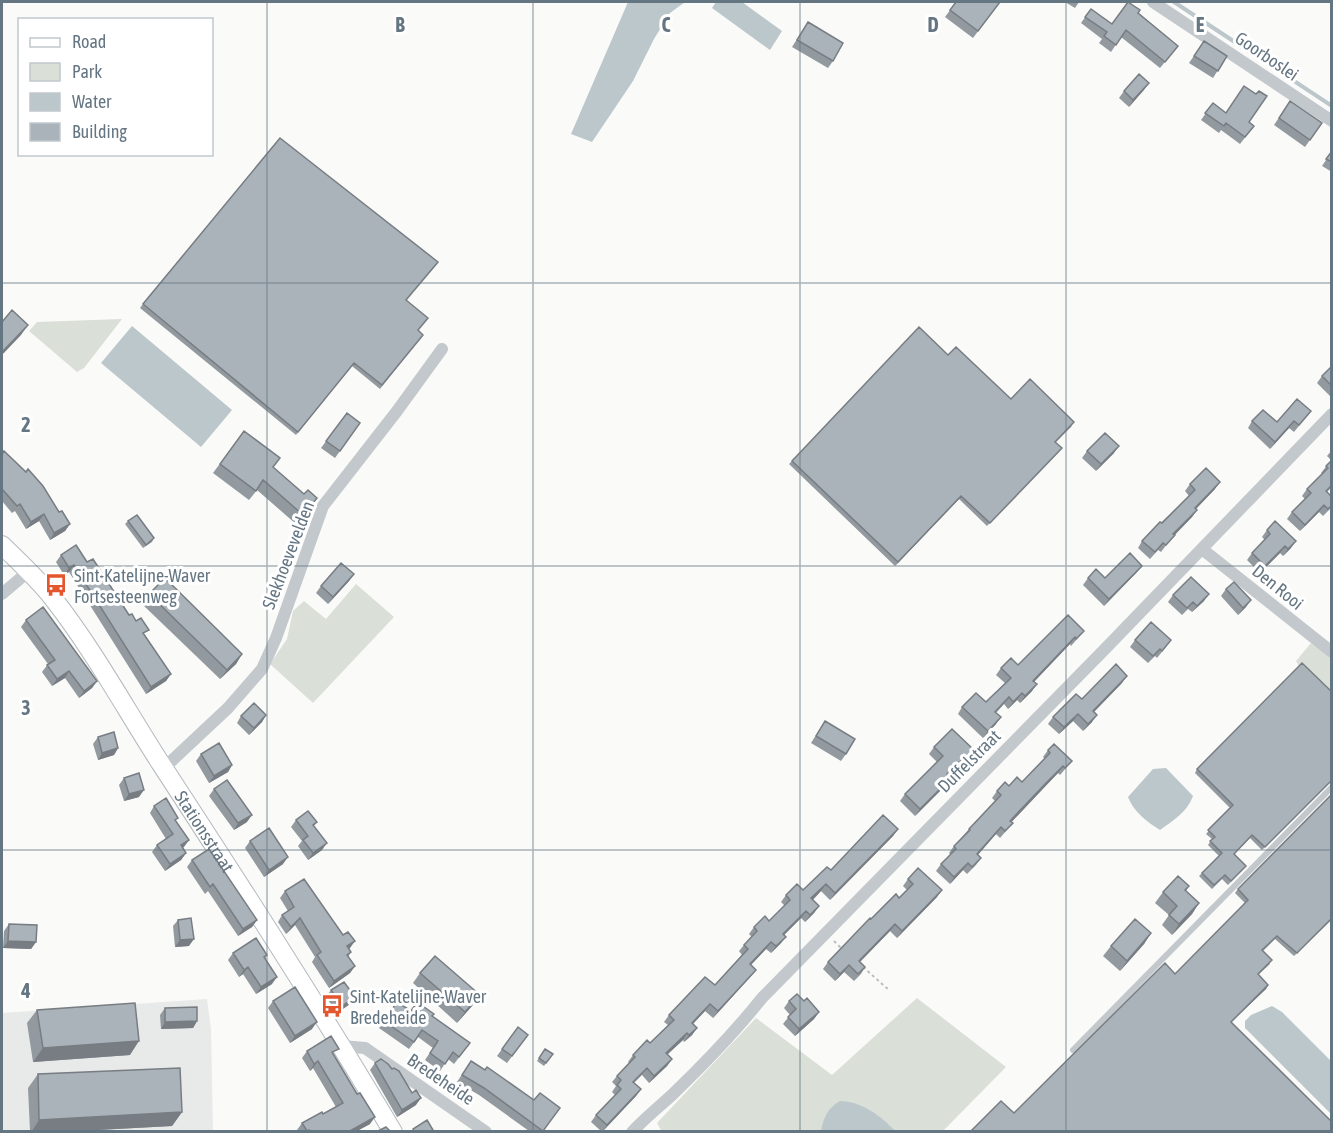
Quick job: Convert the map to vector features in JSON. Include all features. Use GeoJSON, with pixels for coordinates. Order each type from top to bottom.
{"type":"FeatureCollection","features":[{"type":"Feature","properties":{"kind":"street","name":"Goorboslei"},"geometry":{"type":"LineString","coordinates":[[1153,2],[1332,121]]}},
{"type":"Feature","properties":{"kind":"street","name":"Slekhoevevelden"},"geometry":{"type":"LineString","coordinates":[[164,768],[228,708],[262,669],[276,638],[323,506],[442,349]]}},
{"type":"Feature","properties":{"kind":"street","name":"Duffelstraat"},"geometry":{"type":"LineString","coordinates":[[632,1131],[704,1062],[825,933],[1332,414]]}},
{"type":"Feature","properties":{"kind":"street","name":"Stationsstraat"},"geometry":{"type":"LineString","coordinates":[[2,545],[29,571],[76,629],[342,1046],[393,1131]]}},
{"type":"Feature","properties":{"kind":"street","name":"Den Rooi"},"geometry":{"type":"LineString","coordinates":[[1202,549],[1332,652]]}},
{"type":"Feature","properties":{"kind":"street"},"geometry":{"type":"LineString","coordinates":[[2,594],[29,571]]}},
{"type":"Feature","properties":{"kind":"street","name":"Bredeheide"},"geometry":{"type":"LineString","coordinates":[[342,1046],[365,1048],[486,1131]]}},
{"type":"Feature","properties":{"kind":"lane"},"geometry":{"type":"LineString","coordinates":[[1072,1050],[1332,787]]}},
{"type":"Feature","properties":{"kind":"path"},"geometry":{"type":"LineString","coordinates":[[825,933],[849,955]]}},
{"type":"Feature","properties":{"kind":"path"},"geometry":{"type":"LineString","coordinates":[[857,962],[889,990]]}},
{"type":"Feature","properties":{"kind":"shaded area"},"geometry":{"type":"Polygon","coordinates":[[[207,999],[211,1029],[213,1131],[3,1131],[2,1013],[207,999]]]}},
{"type":"Feature","properties":{"kind":"green space"},"geometry":{"type":"Polygon","coordinates":[[[122,319],[84,368],[77,372],[29,331],[37,322],[122,319]]]}},
{"type":"Feature","properties":{"kind":"green space"},"geometry":{"type":"Polygon","coordinates":[[[356,584],[394,617],[313,703],[270,664],[287,639],[293,611],[304,601],[326,619],[356,584]]]}},
{"type":"Feature","properties":{"kind":"green space"},"geometry":{"type":"Polygon","coordinates":[[[1311,643],[1331,658],[1331,698],[1296,661],[1311,643]]]}},
{"type":"Feature","properties":{"kind":"green space"},"geometry":{"type":"Polygon","coordinates":[[[917,998],[1006,1067],[943,1131],[662,1132],[657,1123],[756,1018],[832,1075],[917,998]]]}},
{"type":"Feature","properties":{"kind":"water"},"geometry":{"type":"Polygon","coordinates":[[[628,2],[685,2],[670,13],[633,81],[592,142],[571,134],[628,2]]]}},
{"type":"Feature","properties":{"kind":"water"},"geometry":{"type":"Polygon","coordinates":[[[716,2],[742,2],[782,31],[770,50],[712,8],[716,2]]]}},
{"type":"Feature","properties":{"kind":"water"},"geometry":{"type":"Polygon","coordinates":[[[132,326],[232,410],[201,447],[101,363],[132,326]]]}},
{"type":"Feature","properties":{"kind":"water"},"geometry":{"type":"Polygon","coordinates":[[[1166,768],[1193,796],[1184,811],[1160,830],[1141,816],[1128,797],[1153,769],[1166,768]]]}},
{"type":"Feature","properties":{"kind":"water"},"geometry":{"type":"Polygon","coordinates":[[[1272,1006],[1282,1012],[1331,1061],[1331,1114],[1245,1028],[1245,1021],[1251,1015],[1272,1006]]]}},
{"type":"Feature","properties":{"kind":"water"},"geometry":{"type":"Polygon","coordinates":[[[840,1101],[870,1110],[895,1131],[821,1131],[827,1114],[840,1101]]]}},
{"type":"Feature","properties":{"kind":"building"},"geometry":{"type":"Polygon","coordinates":[[[956,2],[1000,2],[978,31],[950,10],[956,2]]]}},
{"type":"Feature","properties":{"kind":"building"},"geometry":{"type":"Polygon","coordinates":[[[1128,2],[1140,10],[1138,13],[1178,46],[1165,62],[1126,30],[1116,45],[1104,36],[1107,32],[1085,17],[1091,9],[1112,24],[1128,2]]]}},
{"type":"Feature","properties":{"kind":"building"},"geometry":{"type":"Polygon","coordinates":[[[808,22],[843,43],[833,61],[797,40],[808,22]]]}},
{"type":"Feature","properties":{"kind":"building"},"geometry":{"type":"Polygon","coordinates":[[[1204,41],[1227,56],[1218,71],[1194,56],[1204,41]]]}},
{"type":"Feature","properties":{"kind":"building"},"geometry":{"type":"Polygon","coordinates":[[[1139,74],[1149,83],[1133,100],[1124,91],[1139,74]]]}},
{"type":"Feature","properties":{"kind":"building"},"geometry":{"type":"Polygon","coordinates":[[[1244,86],[1256,94],[1259,91],[1267,96],[1249,122],[1254,126],[1245,137],[1226,123],[1224,126],[1205,113],[1213,103],[1226,113],[1244,86]]]}},
{"type":"Feature","properties":{"kind":"building"},"geometry":{"type":"Polygon","coordinates":[[[1290,101],[1322,123],[1310,140],[1279,118],[1290,101]]]}},
{"type":"Feature","properties":{"kind":"building"},"geometry":{"type":"Polygon","coordinates":[[[280,138],[438,262],[406,300],[428,318],[418,330],[423,335],[382,385],[354,363],[298,432],[143,304],[280,138]]]}},
{"type":"Feature","properties":{"kind":"building"},"geometry":{"type":"Polygon","coordinates":[[[1332,151],[1332,162],[1326,159],[1332,151]]]}},
{"type":"Feature","properties":{"kind":"building"},"geometry":{"type":"Polygon","coordinates":[[[12,310],[28,325],[3,351],[2,322],[12,310]]]}},
{"type":"Feature","properties":{"kind":"building"},"geometry":{"type":"Polygon","coordinates":[[[919,327],[948,355],[956,347],[1011,399],[1030,379],[1074,422],[1055,442],[1062,448],[990,523],[961,496],[898,562],[792,461],[919,327]]]}},
{"type":"Feature","properties":{"kind":"building"},"geometry":{"type":"Polygon","coordinates":[[[1332,366],[1332,386],[1322,376],[1332,366]]]}},
{"type":"Feature","properties":{"kind":"building"},"geometry":{"type":"Polygon","coordinates":[[[1297,399],[1311,411],[1299,425],[1294,421],[1275,442],[1252,421],[1263,410],[1277,422],[1297,399]]]}},
{"type":"Feature","properties":{"kind":"building"},"geometry":{"type":"Polygon","coordinates":[[[347,413],[360,423],[340,451],[326,441],[347,413]]]}},
{"type":"Feature","properties":{"kind":"building"},"geometry":{"type":"Polygon","coordinates":[[[244,431],[280,458],[273,467],[304,494],[308,490],[317,498],[303,515],[263,480],[256,491],[220,464],[244,431]]]}},
{"type":"Feature","properties":{"kind":"building"},"geometry":{"type":"Polygon","coordinates":[[[1105,433],[1119,446],[1101,464],[1087,451],[1105,433]]]}},
{"type":"Feature","properties":{"kind":"building"},"geometry":{"type":"Polygon","coordinates":[[[4,451],[26,472],[28,469],[70,524],[54,533],[44,514],[31,522],[20,504],[17,506],[2,489],[2,454],[4,451]]]}},
{"type":"Feature","properties":{"kind":"building"},"geometry":{"type":"Polygon","coordinates":[[[1332,460],[1332,485],[1326,491],[1332,497],[1332,505],[1328,509],[1324,505],[1305,525],[1292,512],[1311,493],[1307,489],[1328,468],[1326,466],[1332,460]]]}},
{"type":"Feature","properties":{"kind":"building"},"geometry":{"type":"Polygon","coordinates":[[[1206,468],[1220,482],[1195,508],[1197,510],[1173,534],[1175,535],[1166,545],[1163,543],[1155,552],[1142,541],[1195,490],[1190,484],[1206,468]]]}},
{"type":"Feature","properties":{"kind":"building"},"geometry":{"type":"Polygon","coordinates":[[[137,515],[154,538],[146,545],[128,521],[137,515]]]}},
{"type":"Feature","properties":{"kind":"building"},"geometry":{"type":"Polygon","coordinates":[[[1275,521],[1296,541],[1288,549],[1285,546],[1265,566],[1252,553],[1270,534],[1267,530],[1275,521]]]}},
{"type":"Feature","properties":{"kind":"building"},"geometry":{"type":"Polygon","coordinates":[[[76,545],[87,562],[93,559],[129,615],[132,614],[136,621],[141,618],[149,630],[143,633],[171,674],[151,687],[74,565],[69,568],[61,555],[76,545]]]}},
{"type":"Feature","properties":{"kind":"building"},"geometry":{"type":"Polygon","coordinates":[[[1130,553],[1142,566],[1109,599],[1088,578],[1096,569],[1105,578],[1130,553]]]}},
{"type":"Feature","properties":{"kind":"building"},"geometry":{"type":"Polygon","coordinates":[[[341,563],[354,574],[333,597],[321,586],[341,563]]]}},
{"type":"Feature","properties":{"kind":"building"},"geometry":{"type":"Polygon","coordinates":[[[1191,577],[1209,594],[1197,606],[1193,602],[1187,608],[1173,595],[1191,577]]]}},
{"type":"Feature","properties":{"kind":"building"},"geometry":{"type":"Polygon","coordinates":[[[165,578],[242,654],[227,670],[149,594],[165,578]]]}},
{"type":"Feature","properties":{"kind":"building"},"geometry":{"type":"Polygon","coordinates":[[[1234,582],[1251,600],[1243,608],[1226,589],[1234,582]]]}},
{"type":"Feature","properties":{"kind":"building"},"geometry":{"type":"Polygon","coordinates":[[[43,607],[97,681],[84,691],[69,671],[57,679],[47,665],[55,660],[26,620],[43,607]]]}},
{"type":"Feature","properties":{"kind":"building"},"geometry":{"type":"Polygon","coordinates":[[[1068,615],[1084,631],[1076,639],[1075,637],[1033,681],[1037,684],[1025,696],[1022,693],[1013,702],[1009,697],[995,712],[1001,717],[988,731],[962,707],[976,693],[986,702],[1011,678],[1001,668],[1011,658],[1018,665],[1068,615]]]}},
{"type":"Feature","properties":{"kind":"building"},"geometry":{"type":"Polygon","coordinates":[[[1151,622],[1171,640],[1162,651],[1160,649],[1153,656],[1135,640],[1151,622]]]}},
{"type":"Feature","properties":{"kind":"building"},"geometry":{"type":"Polygon","coordinates":[[[1302,663],[1332,692],[1332,780],[1265,847],[1252,835],[1234,854],[1246,866],[1231,881],[1225,875],[1214,885],[1202,873],[1222,853],[1210,841],[1215,837],[1208,830],[1233,805],[1197,769],[1302,663]]]}},
{"type":"Feature","properties":{"kind":"building"},"geometry":{"type":"Polygon","coordinates":[[[1116,664],[1127,676],[1093,711],[1097,715],[1088,724],[1078,714],[1064,727],[1053,717],[1076,694],[1082,699],[1116,664]]]}},
{"type":"Feature","properties":{"kind":"building"},"geometry":{"type":"Polygon","coordinates":[[[254,703],[266,715],[254,728],[241,716],[254,703]]]}},
{"type":"Feature","properties":{"kind":"building"},"geometry":{"type":"Polygon","coordinates":[[[825,721],[855,739],[846,754],[816,736],[825,721]]]}},
{"type":"Feature","properties":{"kind":"building"},"geometry":{"type":"Polygon","coordinates":[[[952,729],[975,751],[947,774],[951,778],[920,809],[905,794],[943,756],[934,747],[952,729]]]}},
{"type":"Feature","properties":{"kind":"building"},"geometry":{"type":"Polygon","coordinates":[[[114,732],[118,748],[102,753],[98,737],[114,732]]]}},
{"type":"Feature","properties":{"kind":"building"},"geometry":{"type":"Polygon","coordinates":[[[219,743],[232,765],[214,776],[201,754],[219,743]]]}},
{"type":"Feature","properties":{"kind":"building"},"geometry":{"type":"Polygon","coordinates":[[[1054,744],[1072,761],[1065,768],[1063,766],[1046,783],[1010,821],[1013,823],[1005,831],[1001,827],[977,854],[981,858],[972,867],[968,863],[954,877],[941,864],[956,849],[954,846],[1001,795],[997,791],[1005,782],[1009,786],[1017,777],[1022,782],[1050,753],[1048,750],[1054,744]]]}},
{"type":"Feature","properties":{"kind":"building"},"geometry":{"type":"Polygon","coordinates":[[[139,773],[144,790],[129,794],[124,778],[139,773]]]}},
{"type":"Feature","properties":{"kind":"building"},"geometry":{"type":"Polygon","coordinates":[[[227,780],[252,815],[238,823],[214,789],[227,780]]]}},
{"type":"Feature","properties":{"kind":"building"},"geometry":{"type":"Polygon","coordinates":[[[1332,794],[1332,918],[1297,953],[1277,936],[1262,950],[1272,960],[1258,974],[1268,985],[1231,1022],[1332,1122],[1332,1131],[971,1131],[1001,1101],[1014,1113],[1165,963],[1175,974],[1248,900],[1238,889],[1332,794]]]}},
{"type":"Feature","properties":{"kind":"building"},"geometry":{"type":"Polygon","coordinates":[[[166,798],[178,818],[175,820],[189,840],[181,845],[186,853],[170,864],[157,845],[173,834],[154,806],[166,798]]]}},
{"type":"Feature","properties":{"kind":"building"},"geometry":{"type":"Polygon","coordinates":[[[308,811],[317,822],[313,825],[327,843],[313,853],[303,840],[308,836],[296,820],[308,811]]]}},
{"type":"Feature","properties":{"kind":"building"},"geometry":{"type":"Polygon","coordinates":[[[883,815],[898,829],[835,893],[826,884],[811,898],[819,906],[810,915],[806,911],[783,934],[786,937],[776,946],[771,942],[750,964],[756,970],[718,1011],[710,1004],[692,1023],[697,1028],[689,1035],[687,1033],[666,1053],[672,1059],[654,1076],[647,1068],[633,1082],[641,1089],[607,1125],[596,1115],[621,1089],[617,1085],[621,1080],[617,1076],[635,1057],[633,1055],[647,1040],[650,1043],[674,1020],[669,1015],[705,977],[715,985],[748,949],[744,945],[757,931],[754,927],[765,916],[769,921],[790,900],[786,895],[797,884],[803,890],[827,867],[831,870],[883,815]]]}},
{"type":"Feature","properties":{"kind":"building"},"geometry":{"type":"Polygon","coordinates":[[[269,828],[288,857],[269,870],[250,841],[269,828]]]}},
{"type":"Feature","properties":{"kind":"building"},"geometry":{"type":"Polygon","coordinates":[[[209,849],[257,920],[243,929],[213,884],[210,887],[192,860],[209,849]]]}},
{"type":"Feature","properties":{"kind":"building"},"geometry":{"type":"Polygon","coordinates":[[[918,868],[942,890],[902,931],[895,924],[859,961],[865,967],[858,974],[849,965],[840,974],[828,962],[896,894],[899,898],[913,884],[908,879],[918,868]]]}},
{"type":"Feature","properties":{"kind":"building"},"geometry":{"type":"Polygon","coordinates":[[[1178,876],[1189,886],[1185,890],[1199,903],[1179,924],[1169,915],[1177,906],[1163,892],[1178,876]]]}},
{"type":"Feature","properties":{"kind":"building"},"geometry":{"type":"Polygon","coordinates":[[[304,879],[343,935],[348,932],[355,941],[347,946],[351,952],[347,955],[355,966],[334,981],[317,955],[321,952],[300,918],[291,927],[282,915],[294,907],[285,891],[304,879]]]}},
{"type":"Feature","properties":{"kind":"building"},"geometry":{"type":"Polygon","coordinates":[[[191,918],[194,939],[180,940],[178,920],[191,918]]]}},
{"type":"Feature","properties":{"kind":"building"},"geometry":{"type":"Polygon","coordinates":[[[1135,919],[1151,933],[1127,961],[1111,946],[1135,919]]]}},
{"type":"Feature","properties":{"kind":"building"},"geometry":{"type":"Polygon","coordinates":[[[9,924],[37,925],[36,942],[8,941],[9,924]]]}},
{"type":"Feature","properties":{"kind":"building"},"geometry":{"type":"Polygon","coordinates":[[[256,938],[267,955],[264,957],[277,977],[261,987],[248,967],[244,970],[233,953],[256,938]]]}},
{"type":"Feature","properties":{"kind":"building"},"geometry":{"type":"Polygon","coordinates":[[[435,956],[480,995],[465,1012],[420,973],[435,956]]]}},
{"type":"Feature","properties":{"kind":"building"},"geometry":{"type":"Polygon","coordinates":[[[344,982],[355,997],[342,1006],[331,990],[344,982]]]}},
{"type":"Feature","properties":{"kind":"building"},"geometry":{"type":"Polygon","coordinates":[[[295,987],[317,1022],[295,1036],[273,1001],[295,987]]]}},
{"type":"Feature","properties":{"kind":"building"},"geometry":{"type":"Polygon","coordinates":[[[797,994],[804,1001],[807,998],[819,1012],[799,1029],[788,1017],[796,1009],[789,1001],[797,994]]]}},
{"type":"Feature","properties":{"kind":"building"},"geometry":{"type":"Polygon","coordinates":[[[397,1002],[411,1011],[417,1002],[434,1014],[432,1016],[470,1043],[459,1057],[453,1052],[445,1064],[430,1053],[438,1041],[422,1030],[414,1042],[384,1021],[397,1002]]]}},
{"type":"Feature","properties":{"kind":"building"},"geometry":{"type":"Polygon","coordinates":[[[135,1003],[139,1041],[43,1048],[37,1010],[135,1003]]]}},
{"type":"Feature","properties":{"kind":"building"},"geometry":{"type":"Polygon","coordinates":[[[197,1007],[197,1021],[165,1022],[165,1008],[197,1007]]]}},
{"type":"Feature","properties":{"kind":"building"},"geometry":{"type":"Polygon","coordinates":[[[518,1027],[528,1035],[512,1056],[502,1049],[518,1027]]]}},
{"type":"Feature","properties":{"kind":"building"},"geometry":{"type":"Polygon","coordinates":[[[331,1036],[339,1049],[332,1052],[357,1094],[360,1093],[375,1117],[350,1131],[307,1131],[302,1123],[343,1103],[318,1061],[314,1064],[307,1051],[331,1036]]]}},
{"type":"Feature","properties":{"kind":"building"},"geometry":{"type":"Polygon","coordinates":[[[545,1049],[553,1054],[546,1063],[539,1058],[545,1049]]]}},
{"type":"Feature","properties":{"kind":"building"},"geometry":{"type":"Polygon","coordinates":[[[381,1059],[392,1069],[399,1071],[412,1093],[416,1090],[421,1098],[402,1110],[375,1063],[381,1059]]]}},
{"type":"Feature","properties":{"kind":"building"},"geometry":{"type":"Polygon","coordinates":[[[471,1061],[485,1070],[487,1067],[534,1100],[540,1093],[560,1108],[543,1131],[484,1088],[462,1075],[471,1061]]]}},
{"type":"Feature","properties":{"kind":"building"},"geometry":{"type":"Polygon","coordinates":[[[180,1068],[182,1112],[39,1120],[38,1074],[180,1068]]]}},
{"type":"Feature","properties":{"kind":"building"},"geometry":{"type":"Polygon","coordinates":[[[427,1120],[433,1130],[414,1131],[413,1129],[427,1120]]]}},
{"type":"Feature","properties":{"kind":"building"},"geometry":{"type":"Polygon","coordinates":[[[386,1127],[390,1131],[378,1131],[386,1127]]]}},
{"type":"Feature","properties":{"kind":"waterway"},"geometry":{"type":"LineString","coordinates":[[1174,2],[1332,106]]}},
{"type":"Feature","properties":{"kind":"place","name":"Sint-Katelijne-Waver Fortsesteenweg"},"geometry":{"type":"Point","coordinates":[56,585]}},
{"type":"Feature","properties":{"kind":"place","name":"Sint-Katelijne-Waver Bredeheide"},"geometry":{"type":"Point","coordinates":[332,1006]}}]}
